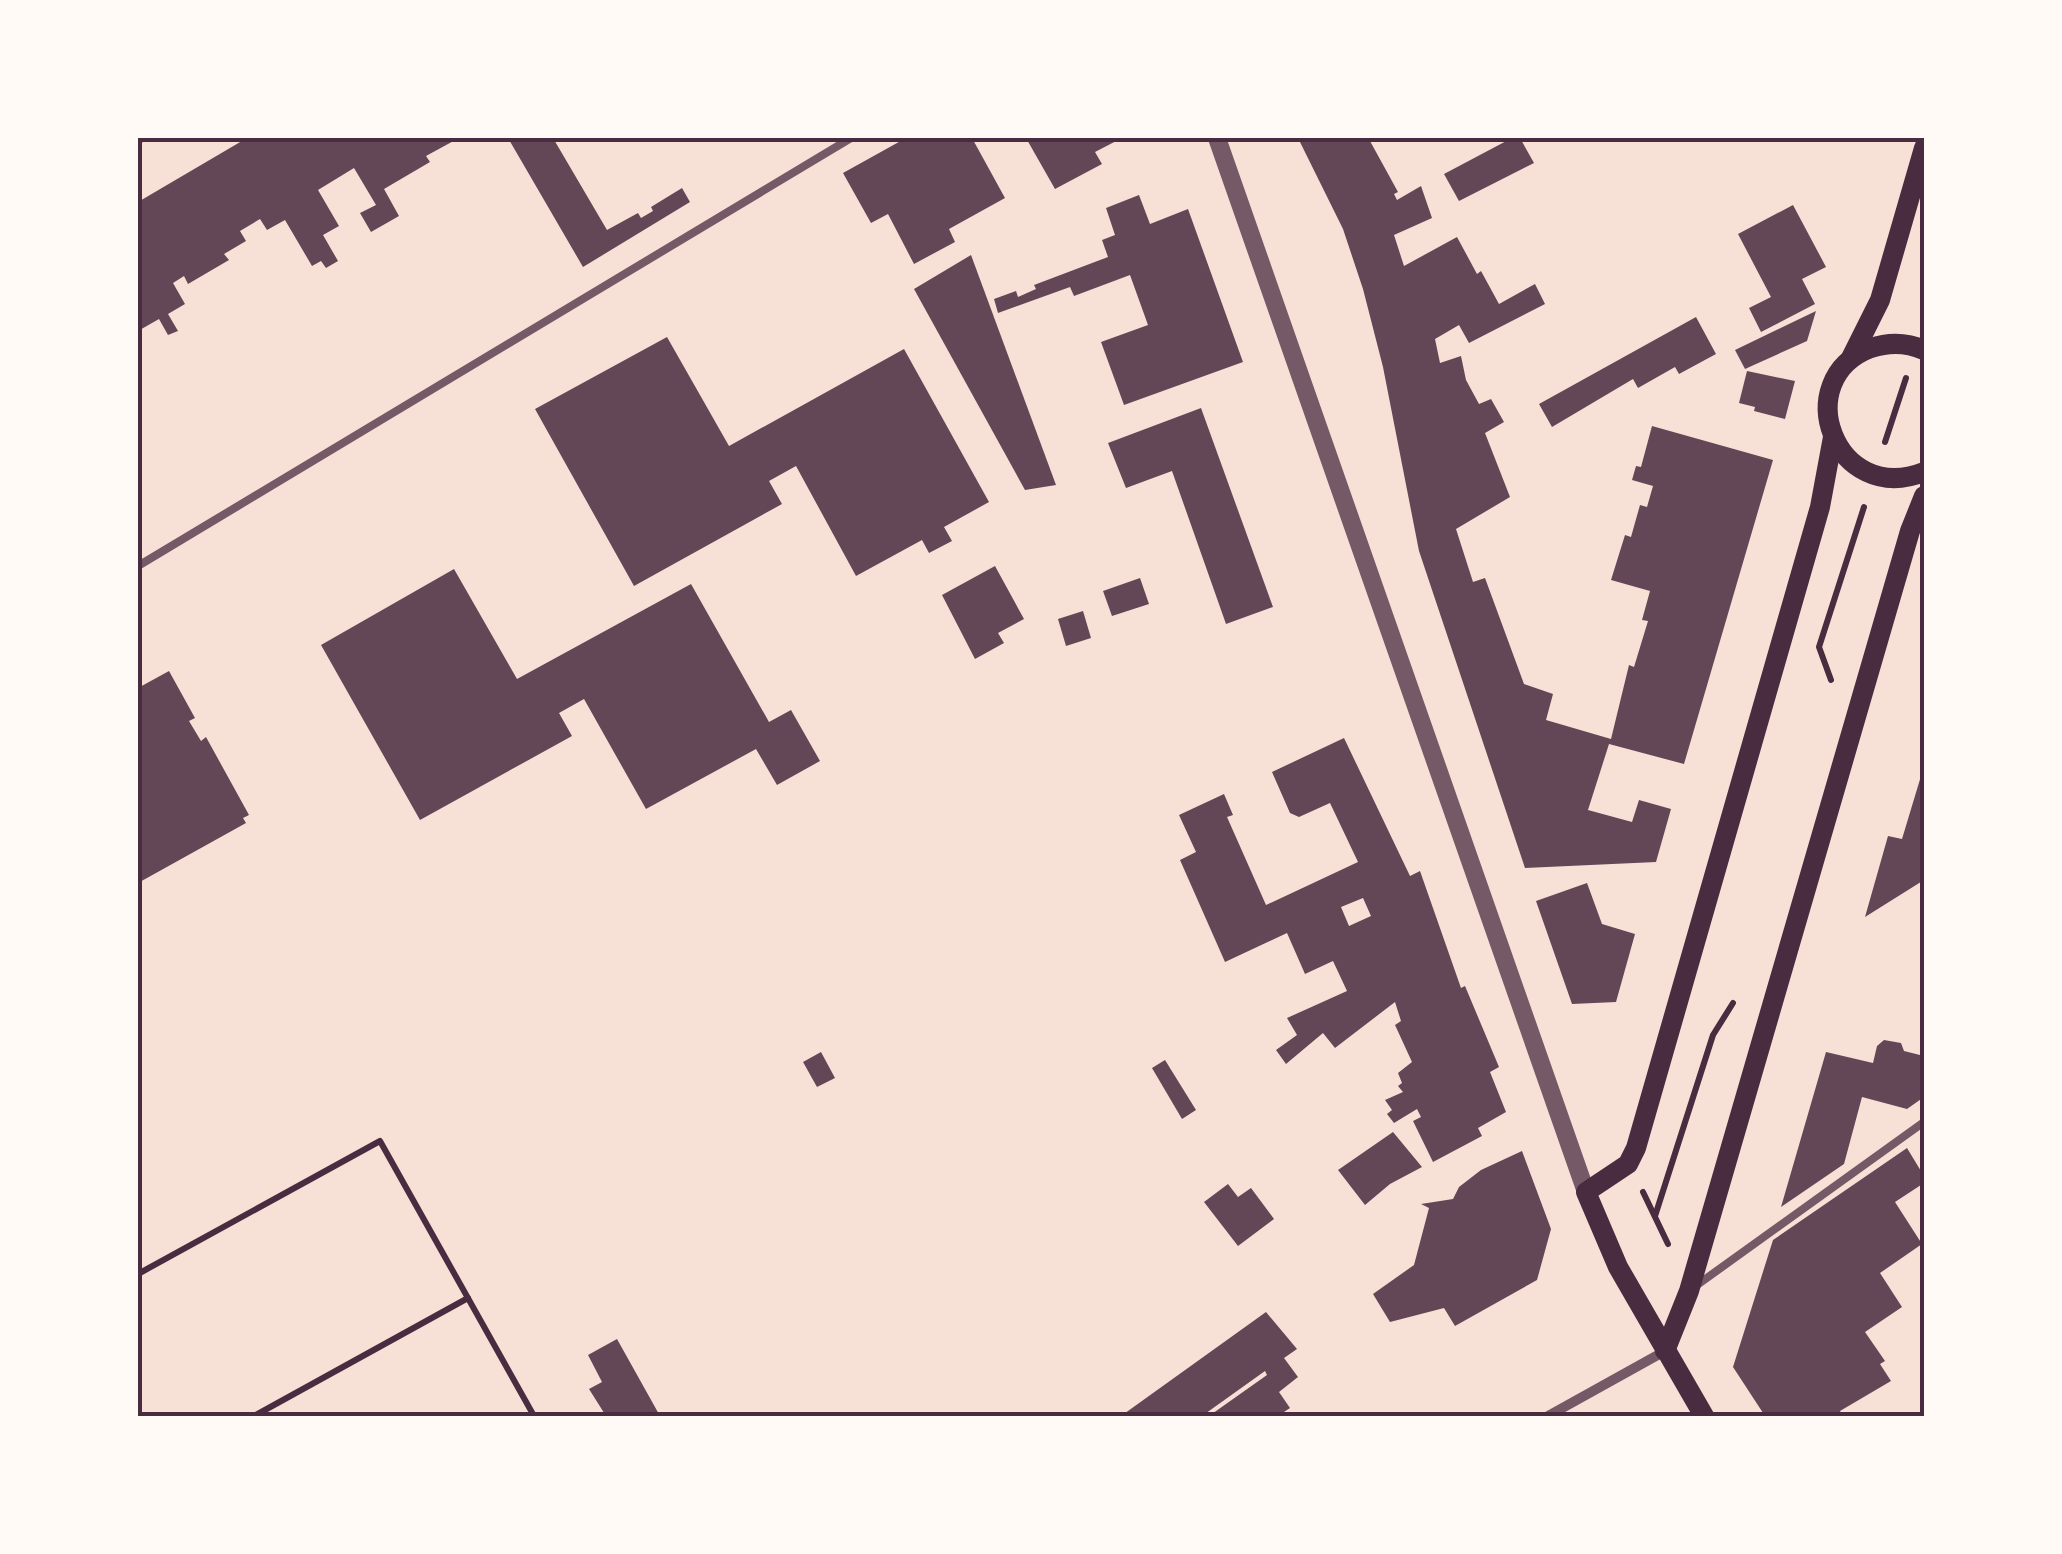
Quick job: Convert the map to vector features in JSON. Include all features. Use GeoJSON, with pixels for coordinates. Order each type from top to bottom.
{"type":"FeatureCollection","features":[{"type":"Feature","properties":{"kind":"main road"},"geometry":{"type":"LineString","coordinates":[[1924,148],[1880,300],[1830,392],[1828,414],[1833,437],[1845,457],[1874,476],[1906,478],[1924,472]]}},
{"type":"Feature","properties":{"kind":"main road"},"geometry":{"type":"LineString","coordinates":[[1848,362],[1875,346],[1920,348]]}},
{"type":"Feature","properties":{"kind":"main road"},"geometry":{"type":"LineString","coordinates":[[1704,1416],[1618,1267],[1586,1192],[1628,1164],[1636,1148],[1820,507],[1833,437]]}},
{"type":"Feature","properties":{"kind":"main road"},"geometry":{"type":"LineString","coordinates":[[1664,1350],[1690,1291],[1910,531],[1924,496]]}},
{"type":"Feature","properties":{"kind":"street"},"geometry":{"type":"LineString","coordinates":[[1217,138],[1586,1192]]}},
{"type":"Feature","properties":{"kind":"street"},"geometry":{"type":"LineString","coordinates":[[1548,1416],[1664,1350]]}},
{"type":"Feature","properties":{"kind":"lane"},"geometry":{"type":"LineString","coordinates":[[138,566],[851,138]]}},
{"type":"Feature","properties":{"kind":"lane"},"geometry":{"type":"LineString","coordinates":[[1690,1291],[1924,1122]]}},
{"type":"Feature","properties":{"kind":"path"},"geometry":{"type":"LineString","coordinates":[[1826,697],[1831,678],[1819,647],[1920,348]]}},
{"type":"Feature","properties":{"kind":"path"},"geometry":{"type":"LineString","coordinates":[[1655,1216],[1713,1035],[1738,988]]}},
{"type":"Feature","properties":{"kind":"path"},"geometry":{"type":"LineString","coordinates":[[138,1274],[380,1141],[534,1416]]}},
{"type":"Feature","properties":{"kind":"path"},"geometry":{"type":"LineString","coordinates":[[1628,1164],[1690,1291]]}},
{"type":"Feature","properties":{"kind":"path"},"geometry":{"type":"LineString","coordinates":[[254,1416],[468,1298]]}},
{"type":"Feature","properties":{"kind":"building"},"geometry":{"type":"Polygon","coordinates":[[[247,138],[459,138],[426,156],[430,162],[384,189],[399,216],[371,232],[360,213],[376,205],[354,168],[318,190],[339,226],[323,235],[338,261],[326,268],[321,261],[312,266],[285,220],[267,230],[260,219],[240,231],[246,241],[224,254],[229,260],[188,284],[184,276],[173,283],[185,304],[168,314],[178,331],[168,335],[159,319],[138,331],[138,202],[247,138]]]}},
{"type":"Feature","properties":{"kind":"building"},"geometry":{"type":"Polygon","coordinates":[[[508,138],[553,138],[607,230],[638,213],[641,218],[682,188],[690,202],[583,267],[508,138]]]}},
{"type":"Feature","properties":{"kind":"building"},"geometry":{"type":"Polygon","coordinates":[[[906,138],[972,138],[1005,198],[949,229],[955,242],[914,264],[888,214],[871,223],[843,173],[906,138]]]}},
{"type":"Feature","properties":{"kind":"building"},"geometry":{"type":"Polygon","coordinates":[[[1026,138],[1122,138],[1095,152],[1102,164],[1055,189],[1026,138]]]}},
{"type":"Feature","properties":{"kind":"building"},"geometry":{"type":"Polygon","coordinates":[[[1298,138],[1377,138],[1370,141],[1398,192],[1394,194],[1397,200],[1421,186],[1432,218],[1394,235],[1404,266],[1457,237],[1499,304],[1535,284],[1545,304],[1469,343],[1459,325],[1435,339],[1440,363],[1461,356],[1466,380],[1479,404],[1491,399],[1504,422],[1485,433],[1510,497],[1456,529],[1473,582],[1485,578],[1524,684],[1553,694],[1546,720],[1611,739],[1629,665],[1634,667],[1648,621],[1642,620],[1650,591],[1611,580],[1625,535],[1631,537],[1640,505],[1647,507],[1653,486],[1632,480],[1636,466],[1641,467],[1652,426],[1773,460],[1684,764],[1609,744],[1588,810],[1632,822],[1639,800],[1671,809],[1656,862],[1525,868],[1419,551],[1383,367],[1363,289],[1343,229],[1298,138]]]}},
{"type":"Feature","properties":{"kind":"building"},"geometry":{"type":"Polygon","coordinates":[[[1512,138],[1520,138],[1534,163],[1459,201],[1444,174],[1512,138]]]}},
{"type":"Feature","properties":{"kind":"building"},"geometry":{"type":"Polygon","coordinates":[[[1139,195],[1150,224],[1188,209],[1243,362],[1124,405],[1101,342],[1148,325],[1130,275],[1074,296],[1070,287],[998,313],[994,299],[1016,291],[1018,297],[1036,289],[1034,285],[1108,257],[1102,240],[1115,235],[1106,208],[1139,195]]]}},
{"type":"Feature","properties":{"kind":"building"},"geometry":{"type":"Polygon","coordinates":[[[1793,205],[1826,267],[1802,279],[1815,304],[1761,332],[1749,308],[1771,297],[1738,234],[1793,205]]]}},
{"type":"Feature","properties":{"kind":"building"},"geometry":{"type":"Polygon","coordinates":[[[971,255],[1056,485],[1025,490],[914,289],[971,255]]]}},
{"type":"Feature","properties":{"kind":"building"},"geometry":{"type":"Polygon","coordinates":[[[1816,311],[1807,341],[1745,369],[1735,350],[1816,311]]]}},
{"type":"Feature","properties":{"kind":"building"},"geometry":{"type":"Polygon","coordinates":[[[1696,317],[1716,354],[1679,374],[1675,367],[1638,388],[1633,379],[1552,427],[1539,404],[1696,317]]]}},
{"type":"Feature","properties":{"kind":"building"},"geometry":{"type":"Polygon","coordinates":[[[667,337],[729,446],[904,349],[989,502],[944,527],[952,541],[929,553],[922,540],[856,576],[796,466],[769,481],[782,504],[634,586],[535,409],[667,337]]]}},
{"type":"Feature","properties":{"kind":"building"},"geometry":{"type":"Polygon","coordinates":[[[1747,371],[1795,381],[1785,419],[1739,403],[1747,371]]]}},
{"type":"Feature","properties":{"kind":"building"},"geometry":{"type":"Polygon","coordinates":[[[1201,408],[1273,607],[1226,624],[1172,471],[1126,488],[1108,443],[1201,408]]]}},
{"type":"Feature","properties":{"kind":"building"},"geometry":{"type":"Polygon","coordinates":[[[995,566],[1024,619],[998,633],[1004,643],[975,659],[942,595],[995,566]]]}},
{"type":"Feature","properties":{"kind":"building"},"geometry":{"type":"Polygon","coordinates":[[[454,569],[517,679],[691,584],[769,722],[791,710],[820,761],[777,785],[756,749],[646,809],[584,699],[559,713],[572,736],[420,820],[321,645],[454,569]]]}},
{"type":"Feature","properties":{"kind":"building"},"geometry":{"type":"Polygon","coordinates":[[[1140,578],[1149,604],[1112,616],[1103,591],[1140,578]]]}},
{"type":"Feature","properties":{"kind":"building"},"geometry":{"type":"Polygon","coordinates":[[[1083,611],[1091,638],[1066,646],[1058,619],[1083,611]]]}},
{"type":"Feature","properties":{"kind":"building"},"geometry":{"type":"Polygon","coordinates":[[[169,671],[195,718],[189,721],[201,741],[206,737],[249,815],[243,818],[246,823],[138,883],[138,688],[169,671]]]}},
{"type":"Feature","properties":{"kind":"building"},"geometry":{"type":"Polygon","coordinates":[[[1344,738],[1410,876],[1420,871],[1461,988],[1465,986],[1499,1067],[1490,1072],[1506,1112],[1478,1128],[1482,1136],[1433,1162],[1413,1121],[1421,1117],[1417,1109],[1394,1123],[1387,1114],[1392,1110],[1385,1100],[1403,1092],[1398,1086],[1402,1083],[1398,1073],[1412,1062],[1395,1025],[1401,1021],[1395,1002],[1335,1048],[1323,1033],[1286,1064],[1276,1050],[1297,1035],[1287,1018],[1347,991],[1333,961],[1305,974],[1287,933],[1225,962],[1180,860],[1196,852],[1179,815],[1224,794],[1233,815],[1227,817],[1266,905],[1358,862],[1330,803],[1299,817],[1290,813],[1272,772],[1344,738]],[[1363,898],[1341,907],[1349,926],[1371,916],[1363,898]]]}},
{"type":"Feature","properties":{"kind":"building"},"geometry":{"type":"Polygon","coordinates":[[[1924,766],[1924,880],[1865,917],[1888,836],[1902,839],[1924,766]]]}},
{"type":"Feature","properties":{"kind":"building"},"geometry":{"type":"Polygon","coordinates":[[[1587,883],[1602,924],[1635,934],[1616,1002],[1572,1004],[1536,901],[1587,883]]]}},
{"type":"Feature","properties":{"kind":"building"},"geometry":{"type":"Polygon","coordinates":[[[1884,1040],[1901,1043],[1904,1051],[1924,1056],[1924,1097],[1907,1109],[1862,1097],[1844,1164],[1781,1207],[1826,1052],[1873,1063],[1877,1046],[1884,1040]]]}},
{"type":"Feature","properties":{"kind":"building"},"geometry":{"type":"Polygon","coordinates":[[[821,1052],[835,1078],[817,1087],[803,1062],[821,1052]]]}},
{"type":"Feature","properties":{"kind":"building"},"geometry":{"type":"Polygon","coordinates":[[[1165,1060],[1196,1110],[1182,1119],[1152,1068],[1165,1060]]]}},
{"type":"Feature","properties":{"kind":"building"},"geometry":{"type":"Polygon","coordinates":[[[1393,1132],[1422,1167],[1390,1184],[1365,1205],[1338,1170],[1393,1132]]]}},
{"type":"Feature","properties":{"kind":"building"},"geometry":{"type":"Polygon","coordinates":[[[1907,1148],[1924,1176],[1924,1183],[1895,1202],[1922,1244],[1880,1273],[1902,1307],[1865,1332],[1885,1361],[1880,1364],[1891,1381],[1840,1411],[1843,1416],[1765,1416],[1733,1367],[1773,1240],[1907,1148]]]}},
{"type":"Feature","properties":{"kind":"building"},"geometry":{"type":"Polygon","coordinates":[[[1522,1151],[1551,1229],[1537,1280],[1455,1326],[1444,1308],[1390,1322],[1373,1294],[1414,1265],[1429,1208],[1421,1204],[1453,1199],[1459,1187],[1481,1170],[1522,1151]]]}},
{"type":"Feature","properties":{"kind":"building"},"geometry":{"type":"Polygon","coordinates":[[[1228,1184],[1238,1197],[1251,1188],[1274,1219],[1238,1246],[1204,1202],[1228,1184]]]}},
{"type":"Feature","properties":{"kind":"building"},"geometry":{"type":"Polygon","coordinates":[[[1266,1312],[1297,1349],[1284,1358],[1298,1377],[1279,1392],[1290,1408],[1278,1416],[1209,1416],[1267,1375],[1265,1371],[1202,1416],[1121,1416],[1266,1312]]]}},
{"type":"Feature","properties":{"kind":"building"},"geometry":{"type":"Polygon","coordinates":[[[617,1339],[660,1416],[606,1416],[589,1389],[602,1382],[588,1355],[617,1339]]]}}]}
